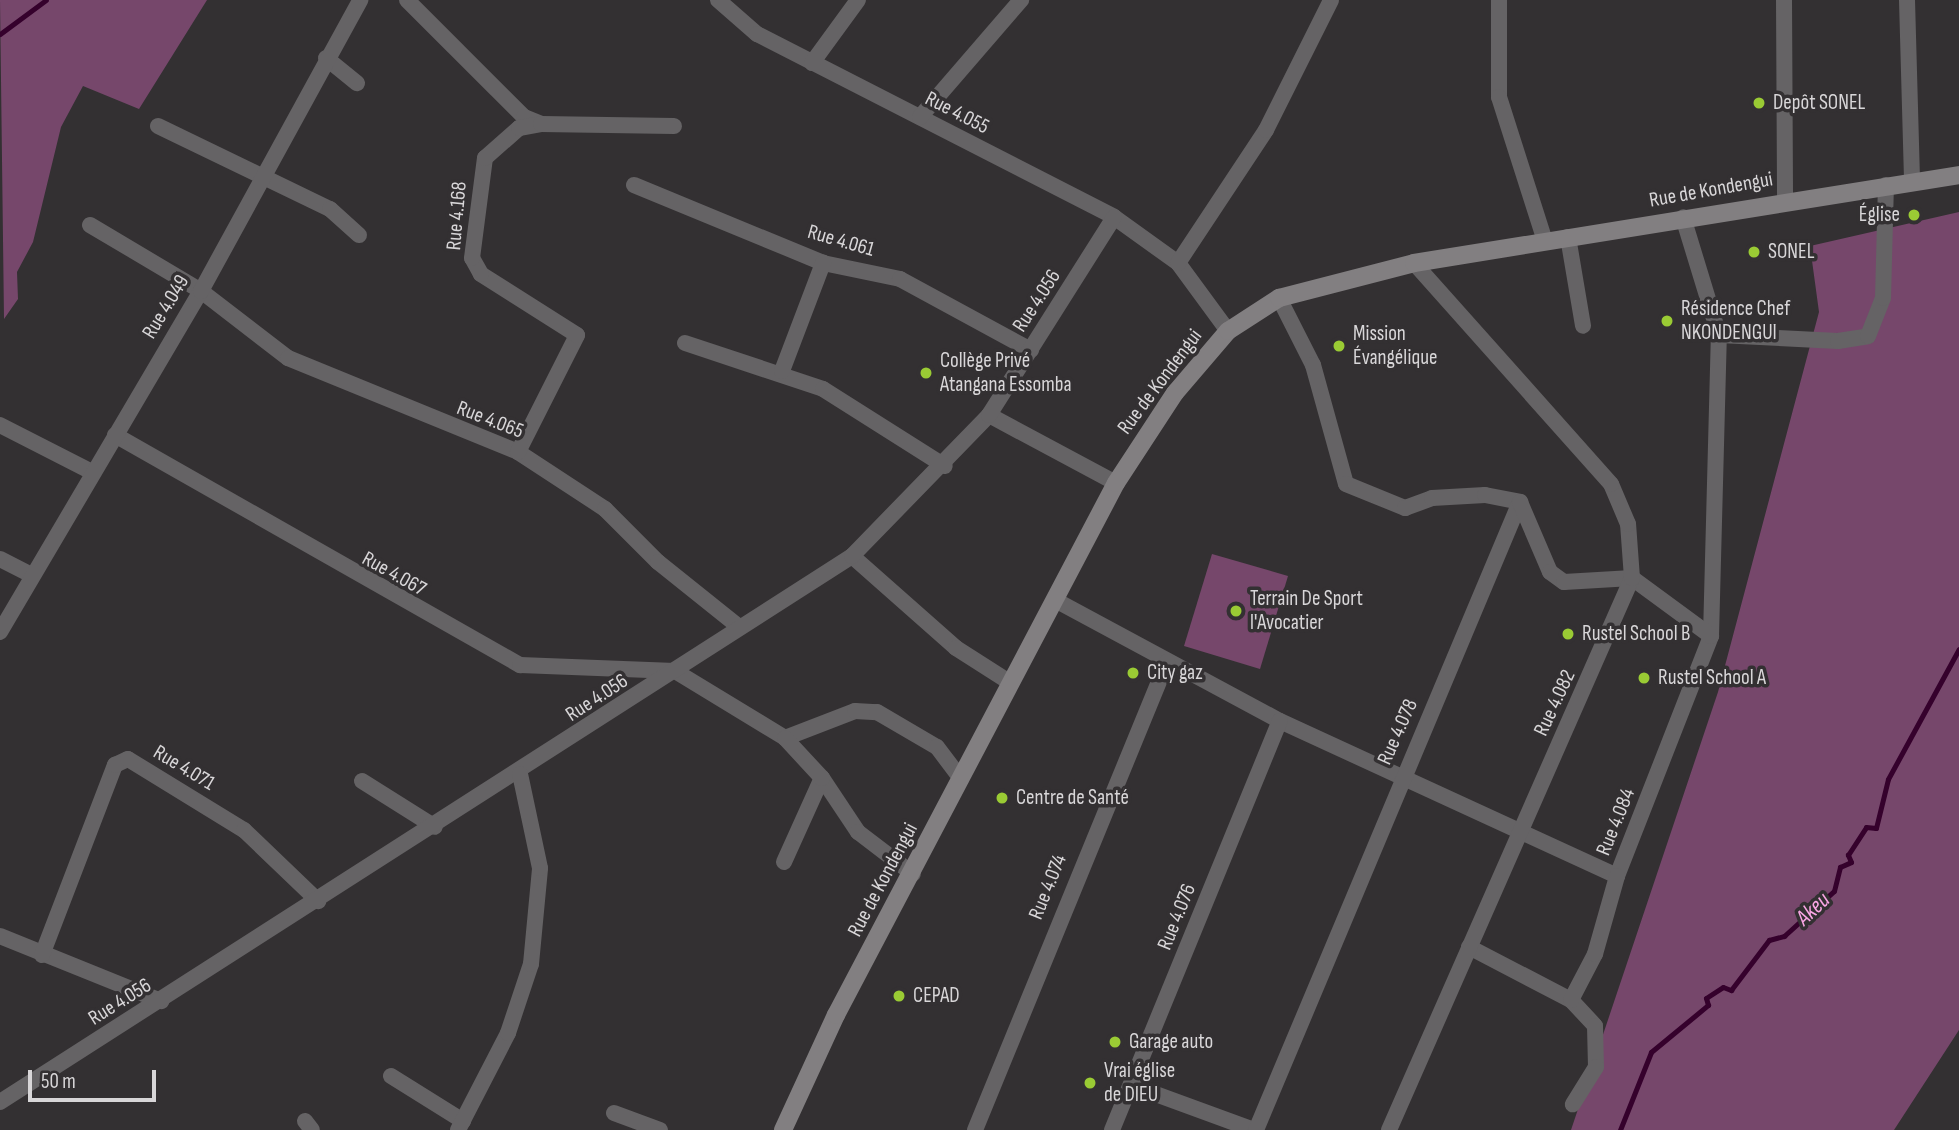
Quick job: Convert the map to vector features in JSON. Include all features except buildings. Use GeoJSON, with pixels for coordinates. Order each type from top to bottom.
{"type":"FeatureCollection","features":[{"type":"Feature","properties":{"kind":"main road","name":"Rue de Kondengui"},"geometry":{"type":"LineString","coordinates":[[783,1130],[961,779],[1057,601],[1116,483],[1175,393],[1228,331],[1279,298],[1414,263],[1886,185],[1912,178],[1959,175]]}},
{"type":"Feature","properties":{"kind":"street","name":"Rue 4.049"},"geometry":{"type":"LineString","coordinates":[[0,632],[201,291],[261,173],[360,0]]}},
{"type":"Feature","properties":{"kind":"street"},"geometry":{"type":"LineString","coordinates":[[407,0],[524,117],[541,124]]}},
{"type":"Feature","properties":{"kind":"street","name":"Rue 4.055"},"geometry":{"type":"LineString","coordinates":[[718,0],[757,34],[1114,217],[1178,263],[1228,331]]}},
{"type":"Feature","properties":{"kind":"street"},"geometry":{"type":"LineString","coordinates":[[813,62],[858,0]]}},
{"type":"Feature","properties":{"kind":"street"},"geometry":{"type":"LineString","coordinates":[[919,117],[1021,0]]}},
{"type":"Feature","properties":{"kind":"street"},"geometry":{"type":"LineString","coordinates":[[1178,263],[1266,130],[1331,0]]}},
{"type":"Feature","properties":{"kind":"street"},"geometry":{"type":"LineString","coordinates":[[1499,0],[1499,97],[1545,241]]}},
{"type":"Feature","properties":{"kind":"street"},"geometry":{"type":"LineString","coordinates":[[1784,0],[1785,200]]}},
{"type":"Feature","properties":{"kind":"street"},"geometry":{"type":"LineString","coordinates":[[1907,0],[1912,178]]}},
{"type":"Feature","properties":{"kind":"street"},"geometry":{"type":"LineString","coordinates":[[326,58],[357,83]]}},
{"type":"Feature","properties":{"kind":"street","name":"Rue 4.168"},"geometry":{"type":"LineString","coordinates":[[518,452],[577,335],[481,274],[472,258],[475,204],[485,158],[519,128],[541,124],[674,126]]}},
{"type":"Feature","properties":{"kind":"street"},"geometry":{"type":"LineString","coordinates":[[159,126],[215,158],[261,173],[330,209],[359,235]]}},
{"type":"Feature","properties":{"kind":"street","name":"Rue 4.061"},"geometry":{"type":"LineString","coordinates":[[634,185],[823,263],[900,279],[1031,349]]}},
{"type":"Feature","properties":{"kind":"street"},"geometry":{"type":"LineString","coordinates":[[1720,335],[1838,341],[1868,336],[1883,298],[1886,185]]}},
{"type":"Feature","properties":{"kind":"street","name":"Rue 4.056"},"geometry":{"type":"LineString","coordinates":[[0,1102],[520,774],[739,627],[852,556],[945,466],[989,415],[1114,217]]}},
{"type":"Feature","properties":{"kind":"street","name":"Rue 4.084"},"geometry":{"type":"LineString","coordinates":[[1057,601],[1280,721],[1399,779],[1520,829],[1617,876],[1711,636],[1720,335],[1683,217]]}},
{"type":"Feature","properties":{"kind":"street","name":"Rue 4.065"},"geometry":{"type":"LineString","coordinates":[[90,225],[201,291],[288,358],[518,452],[605,509],[658,562],[739,627]]}},
{"type":"Feature","properties":{"kind":"street"},"geometry":{"type":"LineString","coordinates":[[1568,237],[1583,326]]}},
{"type":"Feature","properties":{"kind":"street"},"geometry":{"type":"LineString","coordinates":[[782,371],[823,263]]}},
{"type":"Feature","properties":{"kind":"street","name":"Rue 4.082"},"geometry":{"type":"LineString","coordinates":[[1392,1129],[1520,829],[1633,579],[1628,524],[1611,484],[1414,263]]}},
{"type":"Feature","properties":{"kind":"street"},"geometry":{"type":"LineString","coordinates":[[1279,298],[1313,365],[1346,484],[1405,508],[1432,498],[1485,495],[1520,502],[1550,572],[1563,582],[1633,579],[1711,636]]}},
{"type":"Feature","properties":{"kind":"street"},"geometry":{"type":"LineString","coordinates":[[685,343],[782,371],[878,420],[945,466]]}},
{"type":"Feature","properties":{"kind":"street"},"geometry":{"type":"LineString","coordinates":[[989,415],[1116,483]]}},
{"type":"Feature","properties":{"kind":"street"},"geometry":{"type":"LineString","coordinates":[[0,425],[92,472]]}},
{"type":"Feature","properties":{"kind":"street","name":"Rue 4.067"},"geometry":{"type":"LineString","coordinates":[[115,435],[520,666],[675,671]]}},
{"type":"Feature","properties":{"kind":"street","name":"Rue 4.078"},"geometry":{"type":"LineString","coordinates":[[1255,1130],[1399,779],[1520,502]]}},
{"type":"Feature","properties":{"kind":"street"},"geometry":{"type":"LineString","coordinates":[[852,556],[956,648],[1011,683]]}},
{"type":"Feature","properties":{"kind":"street"},"geometry":{"type":"LineString","coordinates":[[0,559],[32,575]]}},
{"type":"Feature","properties":{"kind":"street","name":"Rue 4.074"},"geometry":{"type":"LineString","coordinates":[[975,1130],[1167,662]]}},
{"type":"Feature","properties":{"kind":"street"},"geometry":{"type":"LineString","coordinates":[[675,671],[785,738],[822,778],[858,832],[913,874]]}},
{"type":"Feature","properties":{"kind":"street"},"geometry":{"type":"LineString","coordinates":[[785,738],[855,711],[877,712],[937,747],[961,779]]}},
{"type":"Feature","properties":{"kind":"street","name":"Rue 4.076"},"geometry":{"type":"LineString","coordinates":[[1112,1130],[1280,721]]}},
{"type":"Feature","properties":{"kind":"street","name":"Rue 4.071"},"geometry":{"type":"LineString","coordinates":[[42,956],[115,765],[128,759],[244,830],[318,901]]}},
{"type":"Feature","properties":{"kind":"street"},"geometry":{"type":"LineString","coordinates":[[391,1076],[461,1126],[508,1033],[531,964],[540,868],[520,774]]}},
{"type":"Feature","properties":{"kind":"street"},"geometry":{"type":"LineString","coordinates":[[784,862],[822,778]]}},
{"type":"Feature","properties":{"kind":"street"},"geometry":{"type":"LineString","coordinates":[[362,781],[435,827]]}},
{"type":"Feature","properties":{"kind":"street"},"geometry":{"type":"LineString","coordinates":[[1571,1000],[1595,954],[1617,876]]}},
{"type":"Feature","properties":{"kind":"street"},"geometry":{"type":"LineString","coordinates":[[0,936],[42,956],[161,1001]]}},
{"type":"Feature","properties":{"kind":"street"},"geometry":{"type":"LineString","coordinates":[[1469,947],[1571,1000],[1595,1026],[1599,1042],[1596,1067],[1573,1104]]}},
{"type":"Feature","properties":{"kind":"street"},"geometry":{"type":"LineString","coordinates":[[1131,1085],[1255,1130]]}},
{"type":"Feature","properties":{"kind":"street"},"geometry":{"type":"LineString","coordinates":[[614,1113],[660,1130]]}},
{"type":"Feature","properties":{"kind":"shaded area"},"geometry":{"type":"Polygon","coordinates":[[[0,0],[207,0],[139,109],[83,86],[61,127],[33,242],[17,272],[18,299],[4,319],[0,0]]]}},
{"type":"Feature","properties":{"kind":"shaded area"},"geometry":{"type":"Polygon","coordinates":[[[1959,212],[1959,1030],[1894,1130],[1571,1130],[1718,692],[1819,312],[1810,246],[1959,212]]]}},
{"type":"Feature","properties":{"kind":"shaded area","name":"Terrain De Sport l'Avocatier"},"geometry":{"type":"Polygon","coordinates":[[[1212,554],[1288,576],[1260,669],[1184,646],[1212,554]]]}},
{"type":"Feature","properties":{"kind":"waterway"},"geometry":{"type":"LineString","coordinates":[[0,34],[46,0]]}},
{"type":"Feature","properties":{"kind":"waterway","name":"Akeu"},"geometry":{"type":"LineString","coordinates":[[1620,1130],[1651,1052],[1708,1005],[1706,998],[1723,987],[1731,990],[1769,940],[1784,936],[1834,891],[1840,867],[1851,862],[1848,855],[1866,827],[1876,828],[1888,779],[1959,649]]}},
{"type":"Feature","properties":{"kind":"place","name":"Depôt SONEL"},"geometry":{"type":"Point","coordinates":[1759,103]}},
{"type":"Feature","properties":{"kind":"place","name":"Église"},"geometry":{"type":"Point","coordinates":[1914,215]}},
{"type":"Feature","properties":{"kind":"place","name":"SONEL"},"geometry":{"type":"Point","coordinates":[1754,252]}},
{"type":"Feature","properties":{"kind":"place","name":"Résidence Chef NKONDENGUI"},"geometry":{"type":"Point","coordinates":[1667,321]}},
{"type":"Feature","properties":{"kind":"place","name":"Mission Évangélique"},"geometry":{"type":"Point","coordinates":[1339,346]}},
{"type":"Feature","properties":{"kind":"place","name":"Collège Privé Atangana Essomba"},"geometry":{"type":"Point","coordinates":[926,373]}},
{"type":"Feature","properties":{"kind":"place","name":"Terrain De Sport l'Avocatier"},"geometry":{"type":"Point","coordinates":[1236,611]}},
{"type":"Feature","properties":{"kind":"place","name":"Rustel School B"},"geometry":{"type":"Point","coordinates":[1568,634]}},
{"type":"Feature","properties":{"kind":"place","name":"City gaz"},"geometry":{"type":"Point","coordinates":[1133,673]}},
{"type":"Feature","properties":{"kind":"place","name":"Rustel School A"},"geometry":{"type":"Point","coordinates":[1644,678]}},
{"type":"Feature","properties":{"kind":"place","name":"Centre de Santé"},"geometry":{"type":"Point","coordinates":[1002,798]}},
{"type":"Feature","properties":{"kind":"place","name":"CEPAD"},"geometry":{"type":"Point","coordinates":[899,996]}},
{"type":"Feature","properties":{"kind":"place","name":"Garage auto"},"geometry":{"type":"Point","coordinates":[1115,1042]}},
{"type":"Feature","properties":{"kind":"place","name":"Vrai église de DIEU"},"geometry":{"type":"Point","coordinates":[1090,1083]}}]}
